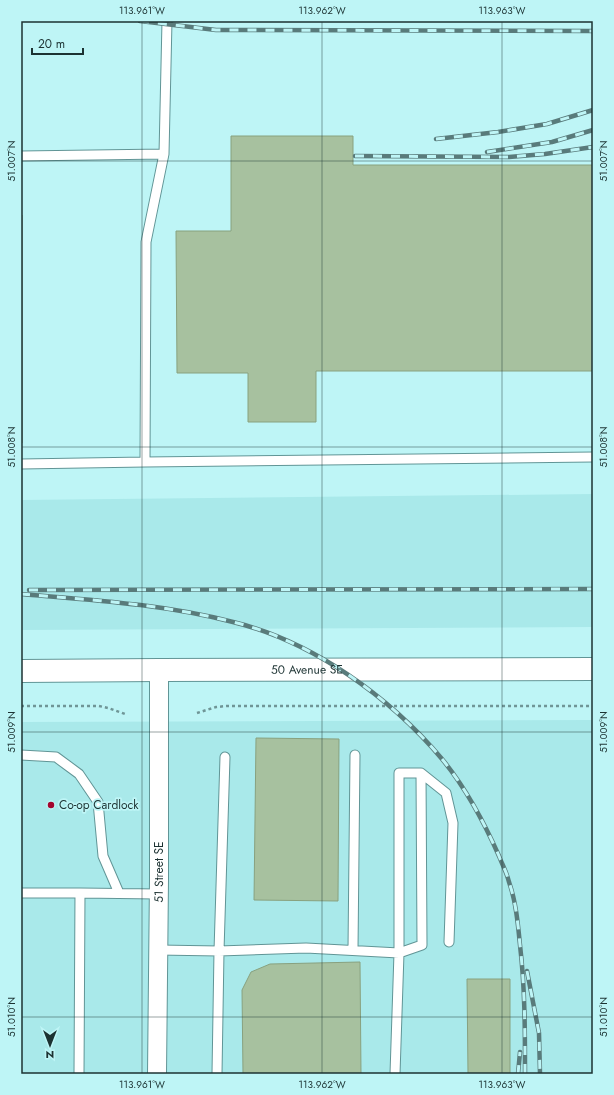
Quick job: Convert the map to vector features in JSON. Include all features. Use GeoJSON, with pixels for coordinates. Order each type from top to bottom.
{"type":"FeatureCollection","features":[{"type":"Feature","properties":{"kind":"street","name":"50 Avenue SE"},"geometry":{"type":"LineString","coordinates":[[21,671],[593,669]]}},
{"type":"Feature","properties":{"kind":"street","name":"51 Street SE"},"geometry":{"type":"LineString","coordinates":[[157,1074],[159,670]]}},
{"type":"Feature","properties":{"kind":"lane"},"geometry":{"type":"LineString","coordinates":[[145,462],[146,242],[164,154],[167,21]]}},
{"type":"Feature","properties":{"kind":"lane"},"geometry":{"type":"LineString","coordinates":[[21,156],[164,154]]}},
{"type":"Feature","properties":{"kind":"lane"},"geometry":{"type":"LineString","coordinates":[[21,464],[593,457]]}},
{"type":"Feature","properties":{"kind":"lane"},"geometry":{"type":"LineString","coordinates":[[21,755],[56,757],[80,774],[98,802],[103,856],[119,893]]}},
{"type":"Feature","properties":{"kind":"lane"},"geometry":{"type":"LineString","coordinates":[[353,950],[355,755]]}},
{"type":"Feature","properties":{"kind":"lane"},"geometry":{"type":"LineString","coordinates":[[217,1074],[219,951],[226,757]]}},
{"type":"Feature","properties":{"kind":"lane"},"geometry":{"type":"LineString","coordinates":[[395,1074],[399,953],[399,773],[421,773],[446,793],[453,823],[449,942]]}},
{"type":"Feature","properties":{"kind":"lane"},"geometry":{"type":"LineString","coordinates":[[158,950],[219,951],[306,948],[399,953],[422,945],[421,773]]}},
{"type":"Feature","properties":{"kind":"lane"},"geometry":{"type":"LineString","coordinates":[[21,893],[158,894]]}},
{"type":"Feature","properties":{"kind":"lane"},"geometry":{"type":"LineString","coordinates":[[79,1074],[80,893]]}},
{"type":"Feature","properties":{"kind":"path"},"geometry":{"type":"LineString","coordinates":[[21,706],[99,706],[125,714]]}},
{"type":"Feature","properties":{"kind":"path"},"geometry":{"type":"LineString","coordinates":[[197,713],[216,707],[227,706],[593,706]]}},
{"type":"Feature","properties":{"kind":"shaded area"},"geometry":{"type":"Polygon","coordinates":[[[593,494],[593,627],[21,630],[21,500],[593,494]]]}},
{"type":"Feature","properties":{"kind":"shaded area"},"geometry":{"type":"Polygon","coordinates":[[[593,720],[593,1074],[21,1074],[21,722],[593,720]]]}},
{"type":"Feature","properties":{"kind":"building"},"geometry":{"type":"Polygon","coordinates":[[[231,136],[353,136],[353,165],[593,165],[593,371],[316,371],[316,422],[248,422],[248,373],[177,373],[176,231],[231,231],[231,136]]]}},
{"type":"Feature","properties":{"kind":"building"},"geometry":{"type":"Polygon","coordinates":[[[22,215],[22,443],[21,443],[22,215]]]}},
{"type":"Feature","properties":{"kind":"building"},"geometry":{"type":"Polygon","coordinates":[[[256,738],[339,739],[338,901],[254,900],[256,738]]]}},
{"type":"Feature","properties":{"kind":"building"},"geometry":{"type":"Polygon","coordinates":[[[360,962],[361,1074],[243,1074],[242,990],[251,972],[270,964],[360,962]]]}},
{"type":"Feature","properties":{"kind":"building"},"geometry":{"type":"Polygon","coordinates":[[[467,979],[510,979],[510,1074],[468,1074],[467,979]]]}},
{"type":"Feature","properties":{"kind":"railway"},"geometry":{"type":"LineString","coordinates":[[140,21],[216,30],[593,31]]}},
{"type":"Feature","properties":{"kind":"railway"},"geometry":{"type":"LineString","coordinates":[[436,139],[498,132],[547,124],[593,110]]}},
{"type":"Feature","properties":{"kind":"railway"},"geometry":{"type":"LineString","coordinates":[[487,152],[552,142],[593,130]]}},
{"type":"Feature","properties":{"kind":"railway"},"geometry":{"type":"LineString","coordinates":[[355,156],[509,157],[545,154],[593,147]]}},
{"type":"Feature","properties":{"kind":"railway"},"geometry":{"type":"LineString","coordinates":[[29,590],[593,589]]}},
{"type":"Feature","properties":{"kind":"railway"},"geometry":{"type":"LineString","coordinates":[[21,594],[154,607],[207,616],[263,631],[320,657],[348,674],[399,714],[442,759],[458,781],[474,805],[507,875],[515,905],[522,961],[525,1074]]}},
{"type":"Feature","properties":{"kind":"railway"},"geometry":{"type":"LineString","coordinates":[[527,971],[539,1033],[540,1074]]}},
{"type":"Feature","properties":{"kind":"railway"},"geometry":{"type":"LineString","coordinates":[[518,1074],[520,1052]]}},
{"type":"Feature","properties":{"kind":"place","name":"Co-op Cardlock"},"geometry":{"type":"Point","coordinates":[51,805]}}]}
